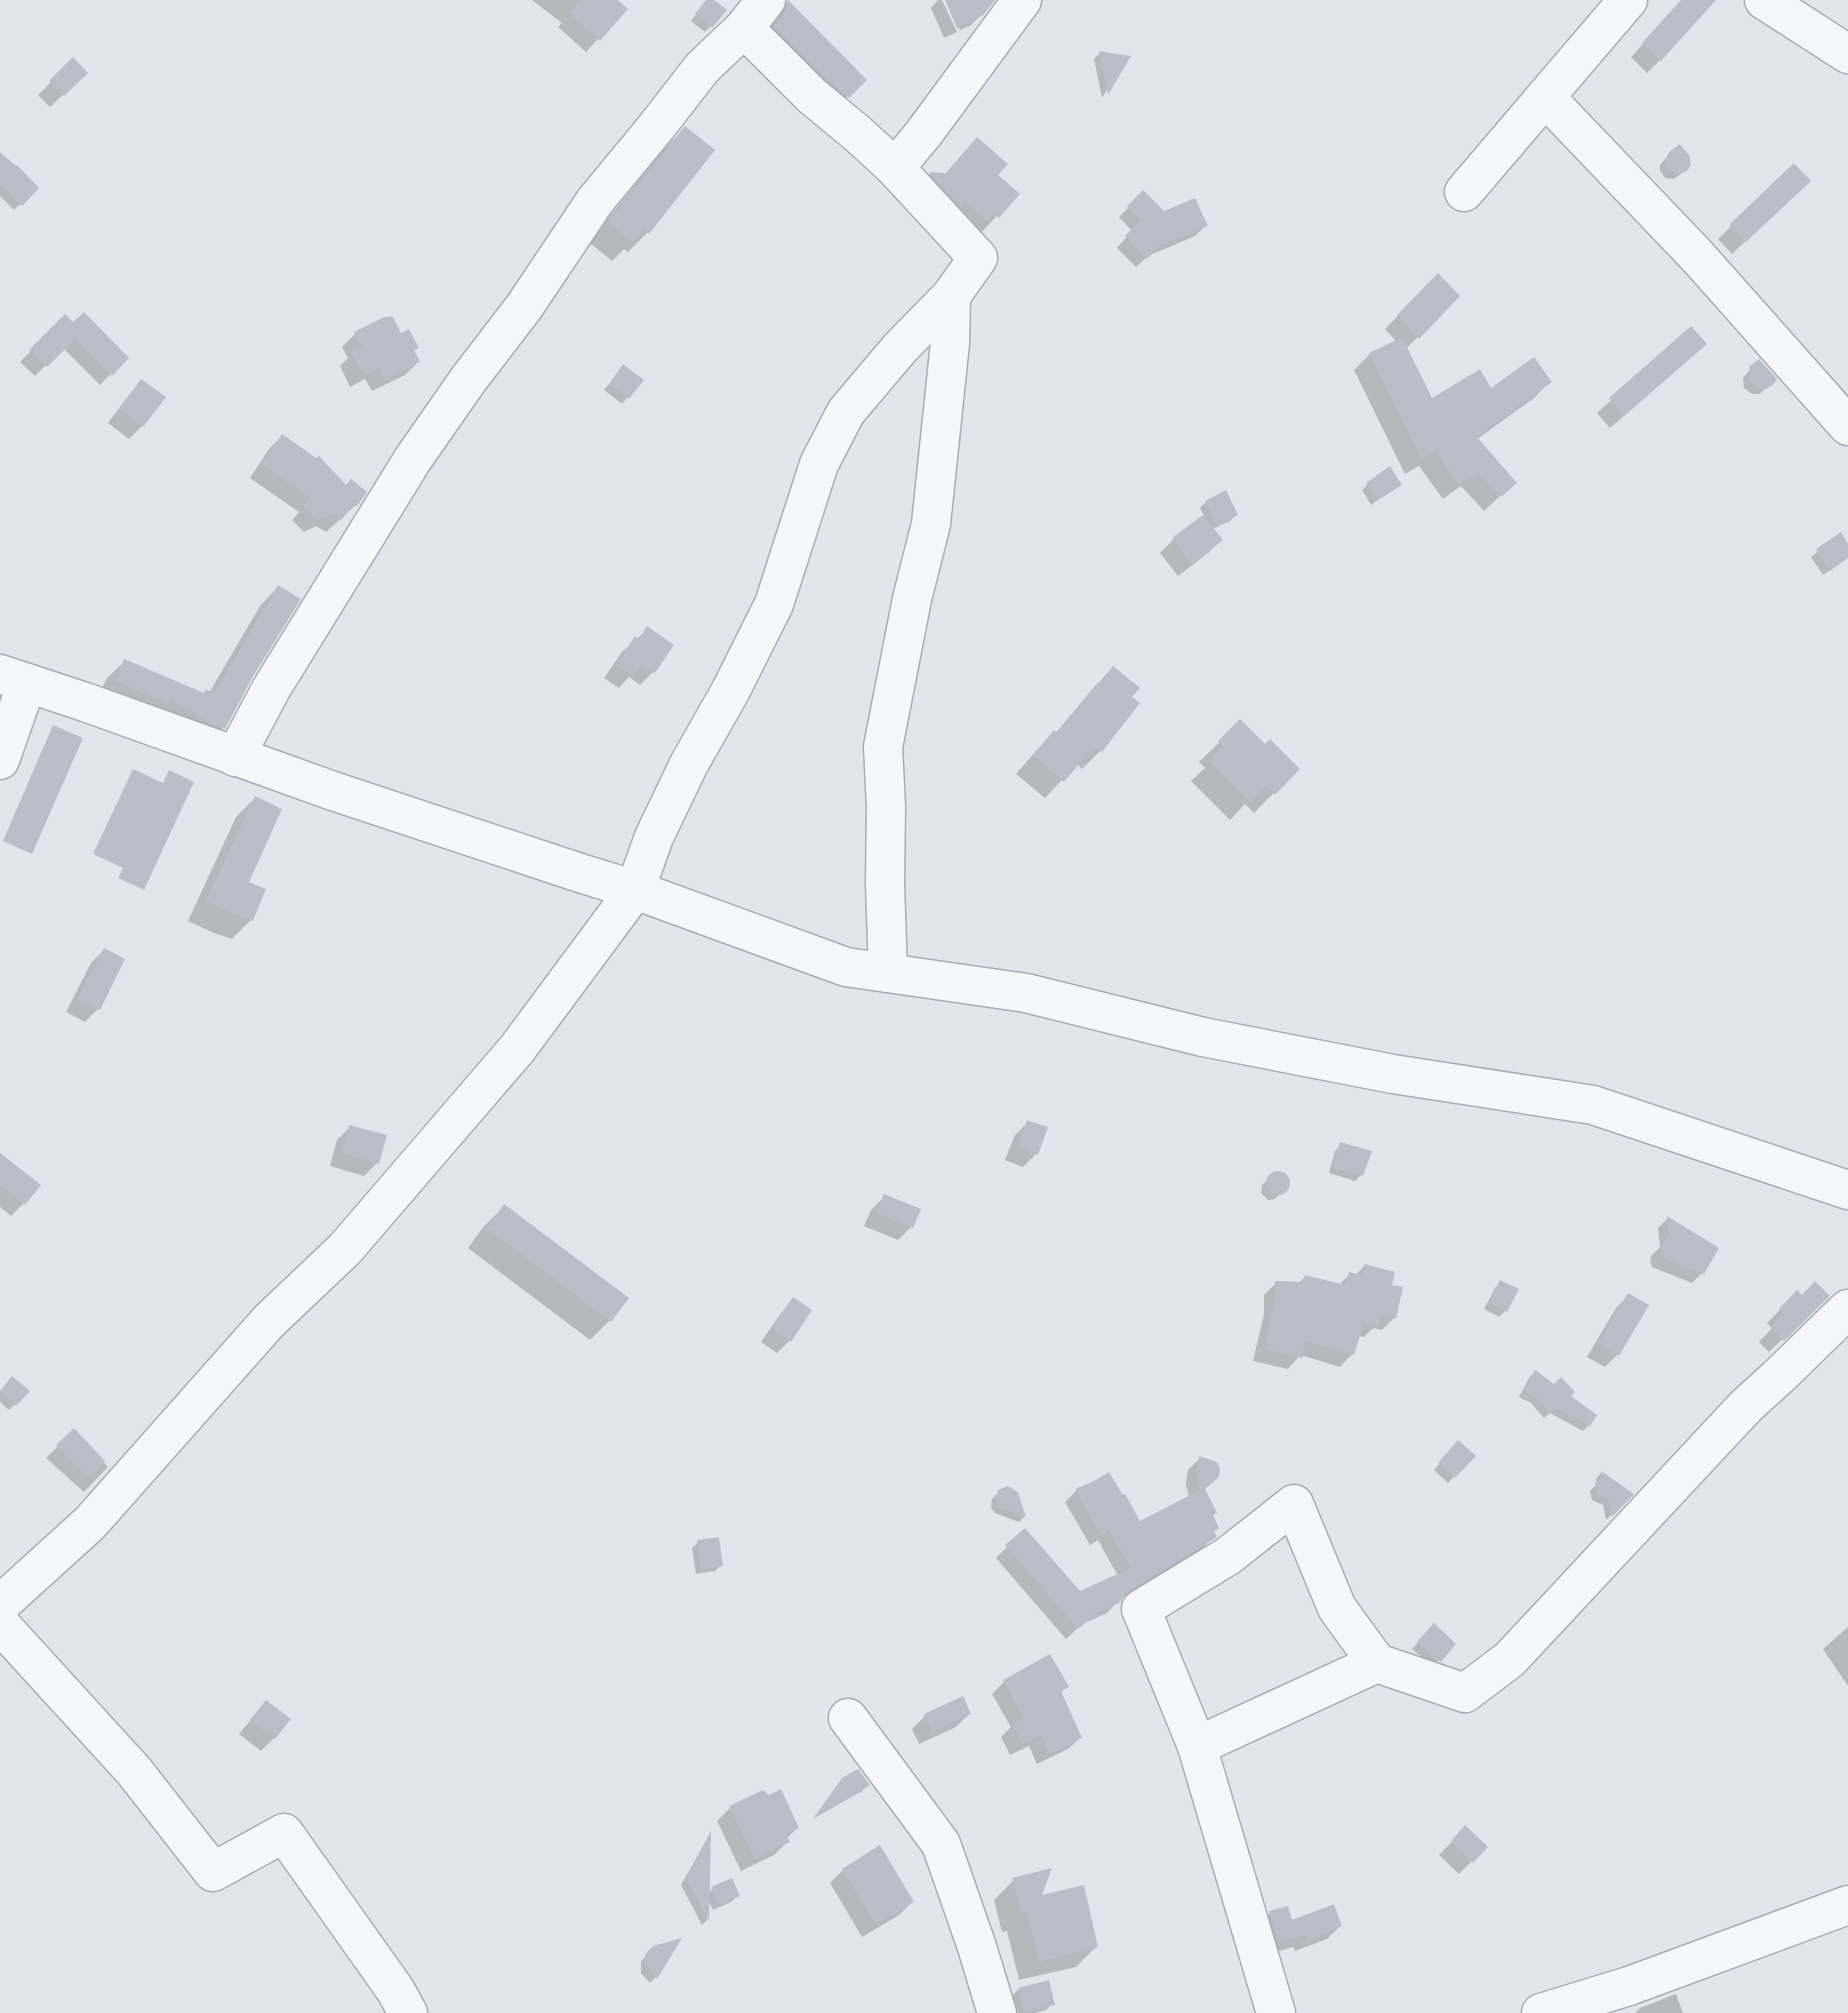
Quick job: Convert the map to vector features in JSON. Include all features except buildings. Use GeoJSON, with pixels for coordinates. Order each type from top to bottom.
{"type":"FeatureCollection","features":[{"type":"Feature","properties":{"kind":"street"},"geometry":{"type":"LineString","coordinates":[[895,168],[1022,0]]}},
{"type":"Feature","properties":{"kind":"street"},"geometry":{"type":"LineString","coordinates":[[1464,192],[1628,0]]}},
{"type":"Feature","properties":{"kind":"street"},"geometry":{"type":"LineString","coordinates":[[1764,0],[1848,54]]}},
{"type":"Feature","properties":{"kind":"street"},"geometry":{"type":"LineString","coordinates":[[0,1608],[90,1523],[269,1321],[345,1249],[517,1049],[635,890],[654,837],[689,764],[774,604],[819,464],[846,412],[900,348],[951,296],[978,258],[895,168],[812,96],[755,14],[702,68],[595,201],[524,307],[420,448],[271,689],[235,757]]}},
{"type":"Feature","properties":{"kind":"street"},"geometry":{"type":"LineString","coordinates":[[1545,97],[1698,257],[1848,426]]}},
{"type":"Feature","properties":{"kind":"street"},"geometry":{"type":"LineString","coordinates":[[888,973],[883,747],[912,599],[931,524],[950,343],[951,296]]}},
{"type":"Feature","properties":{"kind":"street"},"geometry":{"type":"LineString","coordinates":[[0,760],[14,679],[235,757],[635,890],[846,967],[1026,993],[1203,1037],[1393,1074],[1593,1105],[1848,1190]]}},
{"type":"Feature","properties":{"kind":"street"},"geometry":{"type":"LineString","coordinates":[[1276,2013],[1197,1746],[1141,1609],[1228,1556],[1294,1504],[1337,1608],[1377,1663],[1465,1693],[1510,1659],[1746,1406],[1848,1309]]}},
{"type":"Feature","properties":{"kind":"street"},"geometry":{"type":"LineString","coordinates":[[0,1624],[134,1771],[213,1872],[284,1833],[396,1991],[404,2011]]}},
{"type":"Feature","properties":{"kind":"street"},"geometry":{"type":"LineString","coordinates":[[1197,1746],[1377,1663]]}},
{"type":"Feature","properties":{"kind":"street"},"geometry":{"type":"LineString","coordinates":[[848,1718],[941,1844],[997,2013]]}},
{"type":"Feature","properties":{"kind":"street"},"geometry":{"type":"LineString","coordinates":[[1541,2013],[1629,1986],[1848,1905]]}}]}
